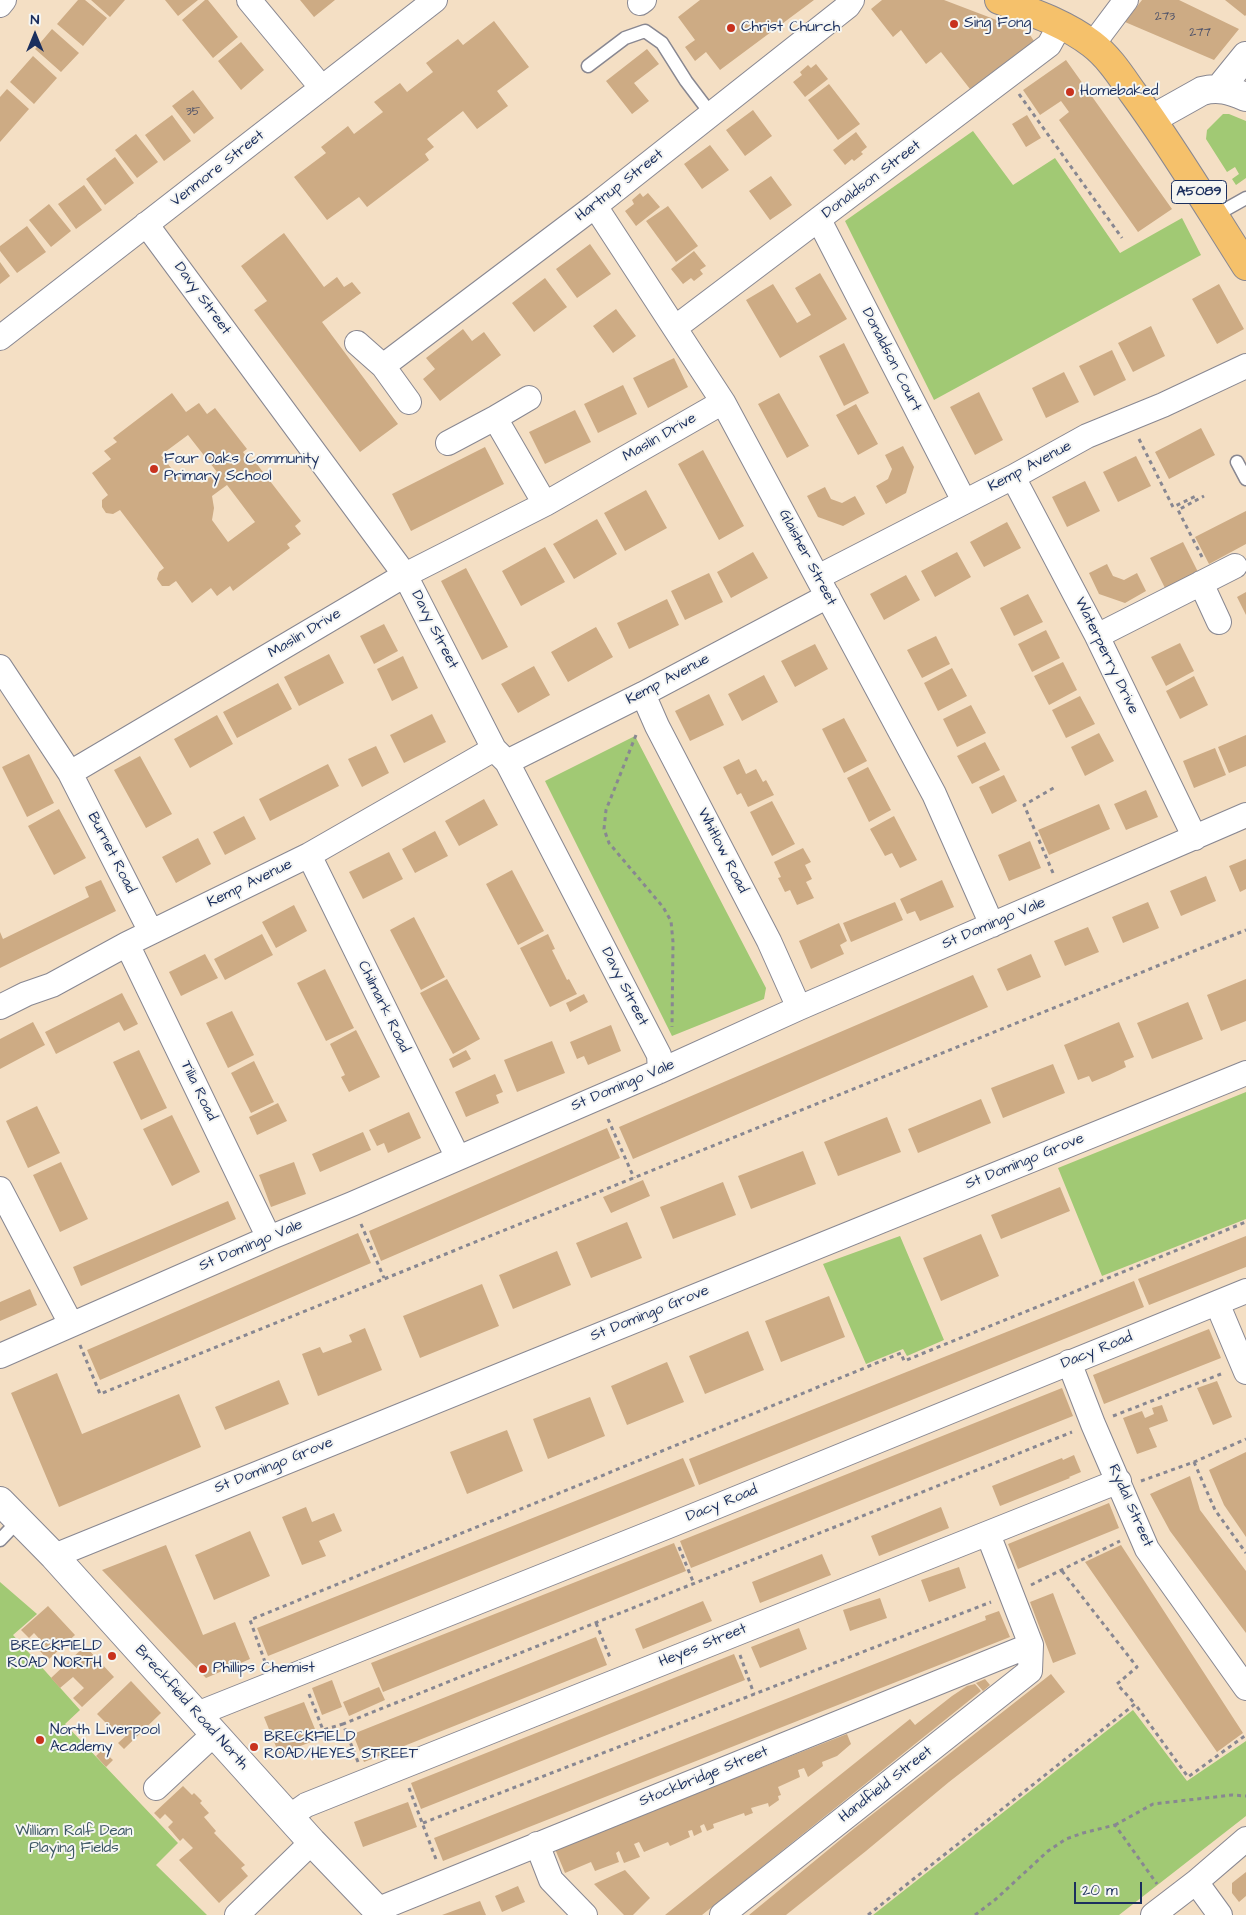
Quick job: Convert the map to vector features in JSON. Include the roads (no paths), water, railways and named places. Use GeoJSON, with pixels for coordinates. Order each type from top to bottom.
{"type":"FeatureCollection","features":[{"type":"Feature","properties":{"kind":"highway","name":"A5089"},"geometry":{"type":"LineString","coordinates":[[999,0],[1032,12],[1078,34],[1093,44],[1112,63],[1152,119],[1246,266]]}},
{"type":"Feature","properties":{"kind":"street"},"geometry":{"type":"LineString","coordinates":[[0,5],[4,0]]}},
{"type":"Feature","properties":{"kind":"street"},"geometry":{"type":"LineString","coordinates":[[249,0],[322,88]]}},
{"type":"Feature","properties":{"kind":"street","name":"Venmore Street"},"geometry":{"type":"LineString","coordinates":[[0,338],[435,0]]}},
{"type":"Feature","properties":{"kind":"street","name":"Hartnup Street"},"geometry":{"type":"LineString","coordinates":[[383,366],[595,206],[848,6],[852,0]]}},
{"type":"Feature","properties":{"kind":"street"},"geometry":{"type":"LineString","coordinates":[[1093,44],[1126,0]]}},
{"type":"Feature","properties":{"kind":"street","name":"Donaldson Street"},"geometry":{"type":"LineString","coordinates":[[676,328],[1049,45],[1060,25]]}},
{"type":"Feature","properties":{"kind":"street"},"geometry":{"type":"LineString","coordinates":[[1220,88],[1246,56]]}},
{"type":"Feature","properties":{"kind":"street"},"geometry":{"type":"LineString","coordinates":[[1152,119],[1202,91],[1220,88],[1246,97]]}},
{"type":"Feature","properties":{"kind":"street","name":"Glaisher Street"},"geometry":{"type":"LineString","coordinates":[[595,206],[724,402],[934,794],[992,925]]}},
{"type":"Feature","properties":{"kind":"street","name":"Donaldson Court"},"geometry":{"type":"LineString","coordinates":[[819,220],[964,501]]}},
{"type":"Feature","properties":{"kind":"street","name":"Davy Street"},"geometry":{"type":"LineString","coordinates":[[146,224],[405,575],[659,1055],[660,1071]]}},
{"type":"Feature","properties":{"kind":"street"},"geometry":{"type":"LineString","coordinates":[[357,342],[383,366],[409,402]]}},
{"type":"Feature","properties":{"kind":"street","name":"Kemp Avenue"},"geometry":{"type":"LineString","coordinates":[[0,1007],[26,994],[52,986],[127,944],[309,855],[501,755],[644,694],[964,501],[1088,436],[1246,366]]}},
{"type":"Feature","properties":{"kind":"street"},"geometry":{"type":"LineString","coordinates":[[448,442],[529,398]]}},
{"type":"Feature","properties":{"kind":"street","name":"Maslin Drive"},"geometry":{"type":"LineString","coordinates":[[70,773],[405,575],[544,504],[724,402]]}},
{"type":"Feature","properties":{"kind":"street"},"geometry":{"type":"LineString","coordinates":[[495,418],[544,504]]}},
{"type":"Feature","properties":{"kind":"street","name":"Waterperry Drive"},"geometry":{"type":"LineString","coordinates":[[1013,477],[1097,636],[1195,838]]}},
{"type":"Feature","properties":{"kind":"street"},"geometry":{"type":"LineString","coordinates":[[1097,636],[1235,566]]}},
{"type":"Feature","properties":{"kind":"street"},"geometry":{"type":"LineString","coordinates":[[1207,580],[1219,622]]}},
{"type":"Feature","properties":{"kind":"street","name":"Burnet Road"},"geometry":{"type":"LineString","coordinates":[[0,667],[70,773],[151,932]]}},
{"type":"Feature","properties":{"kind":"street","name":"Whitlow Road"},"geometry":{"type":"LineString","coordinates":[[644,694],[658,726],[768,941],[799,1008]]}},
{"type":"Feature","properties":{"kind":"street","name":"St Domingo Vale"},"geometry":{"type":"LineString","coordinates":[[0,1356],[1246,815]]}},
{"type":"Feature","properties":{"kind":"street","name":"Chilmark Road"},"geometry":{"type":"LineString","coordinates":[[309,855],[458,1158]]}},
{"type":"Feature","properties":{"kind":"street","name":"Tilia Road"},"geometry":{"type":"LineString","coordinates":[[127,944],[269,1238]]}},
{"type":"Feature","properties":{"kind":"street","name":"St Domingo Grove"},"geometry":{"type":"LineString","coordinates":[[54,1556],[1246,1073]]}},
{"type":"Feature","properties":{"kind":"street"},"geometry":{"type":"LineString","coordinates":[[0,1189],[71,1324]]}},
{"type":"Feature","properties":{"kind":"street","name":"Dacy Road"},"geometry":{"type":"LineString","coordinates":[[205,1724],[274,1684],[300,1673],[671,1525],[1246,1291]]}},
{"type":"Feature","properties":{"kind":"street"},"geometry":{"type":"LineString","coordinates":[[1217,1303],[1245,1369]]}},
{"type":"Feature","properties":{"kind":"street","name":"Rydal Street"},"geometry":{"type":"LineString","coordinates":[[1069,1362],[1093,1424],[1147,1549],[1246,1688]]}},
{"type":"Feature","properties":{"kind":"street","name":"Heyes Street"},"geometry":{"type":"LineString","coordinates":[[289,1817],[306,1805],[619,1679],[1120,1484]]}},
{"type":"Feature","properties":{"kind":"street","name":"Breckfield Road North"},"geometry":{"type":"LineString","coordinates":[[8,1514],[54,1556],[289,1817],[379,1912]]}},
{"type":"Feature","properties":{"kind":"street"},"geometry":{"type":"LineString","coordinates":[[988,1534],[1031,1645]]}},
{"type":"Feature","properties":{"kind":"street","name":"Stockbridge Street"},"geometry":{"type":"LineString","coordinates":[[379,1912],[444,1881],[1031,1645]]}},
{"type":"Feature","properties":{"kind":"street","name":"Handfield Street"},"geometry":{"type":"LineString","coordinates":[[722,1915],[1030,1671],[1031,1645]]}},
{"type":"Feature","properties":{"kind":"street"},"geometry":{"type":"LineString","coordinates":[[156,1788],[205,1724]]}},
{"type":"Feature","properties":{"kind":"street"},"geometry":{"type":"LineString","coordinates":[[1162,1908],[1246,1839]]}},
{"type":"Feature","properties":{"kind":"street"},"geometry":{"type":"LineString","coordinates":[[237,1915],[312,1842]]}},
{"type":"Feature","properties":{"kind":"street"},"geometry":{"type":"LineString","coordinates":[[537,1844],[551,1880],[585,1915]]}},
{"type":"Feature","properties":{"kind":"street"},"geometry":{"type":"LineString","coordinates":[[1196,1882],[1220,1915]]}},
{"type":"Feature","properties":{"kind":"lane"},"geometry":{"type":"LineString","coordinates":[[588,66],[625,38],[645,31],[662,43],[686,81],[711,114]]}},
{"type":"Feature","properties":{"kind":"lane"},"geometry":{"type":"LineString","coordinates":[[1214,216],[1246,198]]}},
{"type":"Feature","properties":{"kind":"lane"},"geometry":{"type":"LineString","coordinates":[[1237,462],[1246,479]]}},
{"type":"Feature","properties":{"kind":"lane"},"geometry":{"type":"LineString","coordinates":[[0,1540],[8,1514]]}},
{"type":"Feature","properties":{"kind":"place","name":"Sing Fong"},"geometry":{"type":"Point","coordinates":[954,24]}},
{"type":"Feature","properties":{"kind":"place","name":"Christ Church"},"geometry":{"type":"Point","coordinates":[731,28]}},
{"type":"Feature","properties":{"kind":"place","name":"Homebaked"},"geometry":{"type":"Point","coordinates":[1070,92]}},
{"type":"Feature","properties":{"kind":"place","name":"Four Oaks Community Primary School"},"geometry":{"type":"Point","coordinates":[154,469]}},
{"type":"Feature","properties":{"kind":"place","name":"BRECKFIELD ROAD NORTH"},"geometry":{"type":"Point","coordinates":[112,1656]}},
{"type":"Feature","properties":{"kind":"place","name":"Phillips Chemist"},"geometry":{"type":"Point","coordinates":[203,1669]}},
{"type":"Feature","properties":{"kind":"place","name":"North Liverpool Academy"},"geometry":{"type":"Point","coordinates":[40,1740]}},
{"type":"Feature","properties":{"kind":"place","name":"BRECKFIELD ROAD/HEYES STREET"},"geometry":{"type":"Point","coordinates":[254,1747]}},
{"type":"Feature","properties":{"kind":"park label","name":"William Ralf Dean Playing Fields"},"geometry":{"type":"Point","coordinates":[74,1840]}}]}
